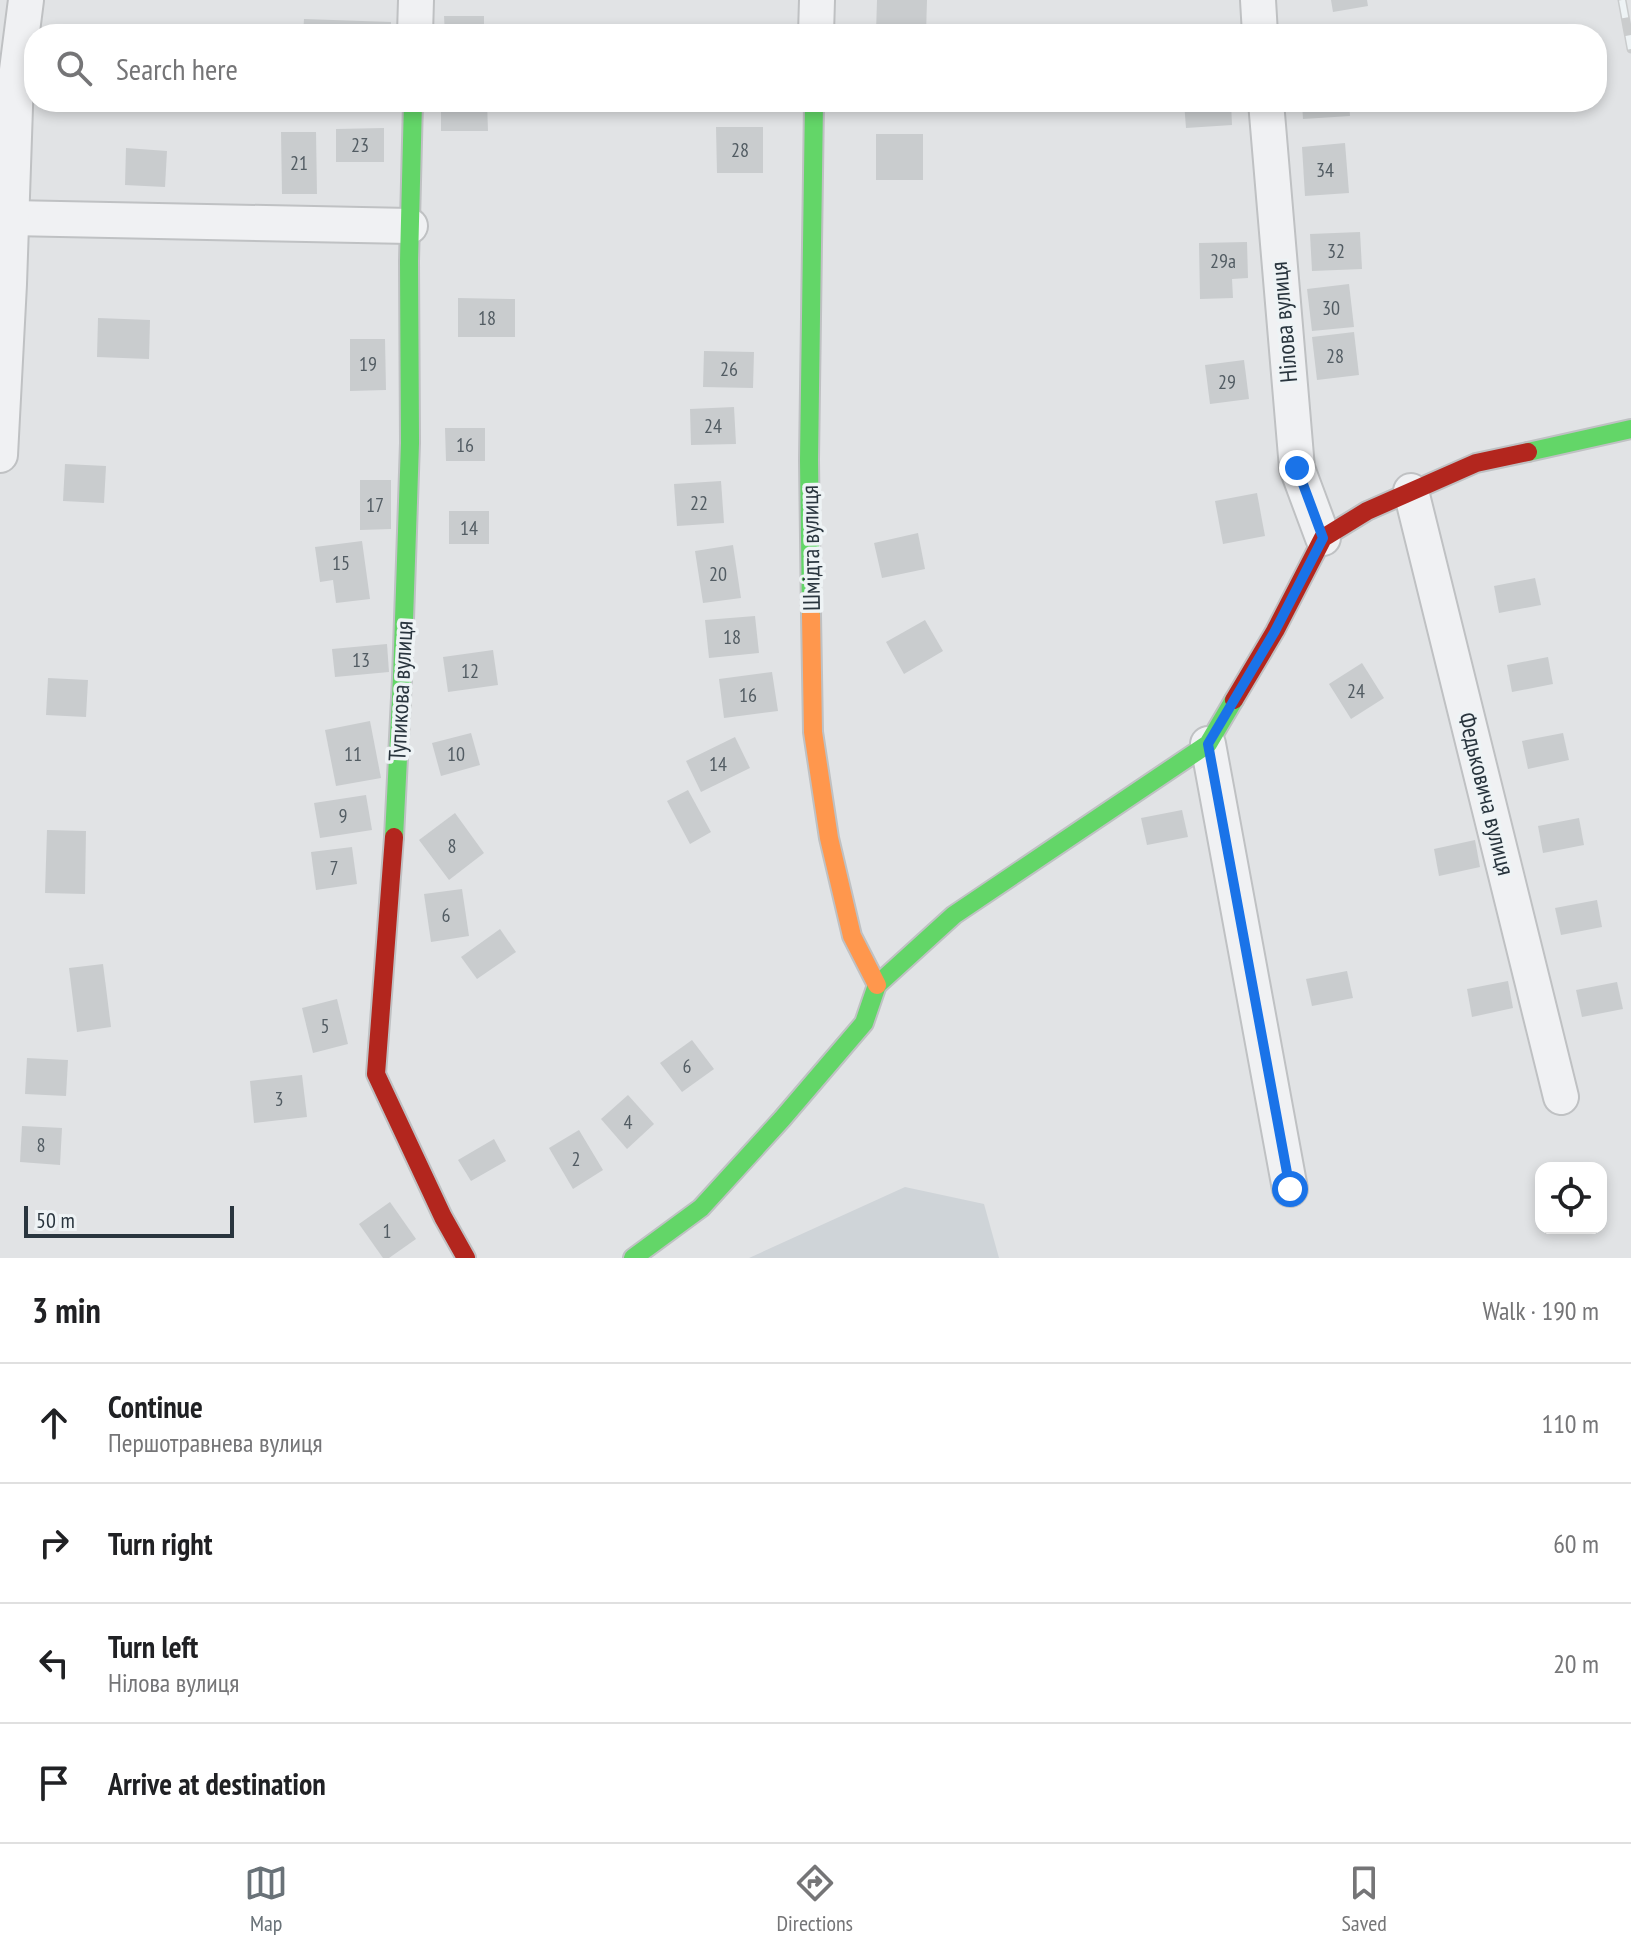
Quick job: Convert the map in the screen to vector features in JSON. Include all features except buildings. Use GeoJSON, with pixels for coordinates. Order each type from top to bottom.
{"type":"FeatureCollection","features":[{"type":"Feature","properties":{"kind":"street"},"geometry":{"type":"LineString","coordinates":[[0,455],[5,262],[11,218],[16,78],[26,0]]}},
{"type":"Feature","properties":{"kind":"street"},"geometry":{"type":"LineString","coordinates":[[415,24],[416,0]]}},
{"type":"Feature","properties":{"kind":"street"},"geometry":{"type":"LineString","coordinates":[[816,24],[817,0]]}},
{"type":"Feature","properties":{"kind":"street"},"geometry":{"type":"LineString","coordinates":[[1258,0],[1259,24]]}},
{"type":"Feature","properties":{"kind":"street","name":"Тупикова вулиця"},"geometry":{"type":"LineString","coordinates":[[413,112],[410,443],[402,678],[391,889],[376,1074],[443,1217],[466,1258]]}},
{"type":"Feature","properties":{"kind":"street","name":"Шмідта вулиця"},"geometry":{"type":"LineString","coordinates":[[814,112],[809,445],[813,732],[829,838],[852,936],[877,985]]}},
{"type":"Feature","properties":{"kind":"street","name":"Нілова вулиця"},"geometry":{"type":"LineString","coordinates":[[1267,112],[1297,468],[1323,538]]}},
{"type":"Feature","properties":{"kind":"street"},"geometry":{"type":"LineString","coordinates":[[11,218],[410,226]]}},
{"type":"Feature","properties":{"kind":"street"},"geometry":{"type":"LineString","coordinates":[[633,1258],[701,1208],[864,1023],[877,985],[954,915],[1208,744],[1275,631],[1323,538],[1367,511],[1476,463],[1631,429]]}},
{"type":"Feature","properties":{"kind":"street","name":"Федьковича вулиця"},"geometry":{"type":"LineString","coordinates":[[1411,491],[1561,1097]]}},
{"type":"Feature","properties":{"kind":"street"},"geometry":{"type":"LineString","coordinates":[[1208,744],[1290,1189]]}},
{"type":"Feature","properties":{"kind":"shaded area"},"geometry":{"type":"Polygon","coordinates":[[[905,1187],[984,1204],[999,1258],[749,1258],[905,1187]]]}},
{"type":"Feature","properties":{"kind":"railway"},"geometry":{"type":"LineString","coordinates":[[1622,0],[1631,49]]}},
{"type":"Feature","properties":{"kind":"traffic: fast"},"geometry":{"type":"LineString","coordinates":[[394,837],[410,443],[409,261],[413,112]]}},
{"type":"Feature","properties":{"kind":"traffic: fast"},"geometry":{"type":"LineString","coordinates":[[811,615],[809,460],[814,112]]}},
{"type":"Feature","properties":{"kind":"traffic: fast"},"geometry":{"type":"LineString","coordinates":[[1528,452],[1631,429]]}},
{"type":"Feature","properties":{"kind":"traffic: fast"},"geometry":{"type":"LineString","coordinates":[[633,1258],[701,1208],[782,1119],[864,1023],[877,985],[954,915],[1208,744],[1234,700]]}},
{"type":"Feature","properties":{"kind":"traffic: slow"},"geometry":{"type":"LineString","coordinates":[[811,615],[813,732],[829,838],[852,936],[877,985]]}},
{"type":"Feature","properties":{"kind":"traffic: jam"},"geometry":{"type":"LineString","coordinates":[[1234,700],[1275,631],[1323,538],[1367,511],[1476,463],[1528,452]]}},
{"type":"Feature","properties":{"kind":"traffic: jam"},"geometry":{"type":"LineString","coordinates":[[394,837],[376,1074],[443,1217],[466,1258]]}},
{"type":"Feature","properties":{"kind":"route"},"geometry":{"type":"LineString","coordinates":[[1290,1189],[1208,744],[1275,631],[1323,538],[1297,468]]}}]}
